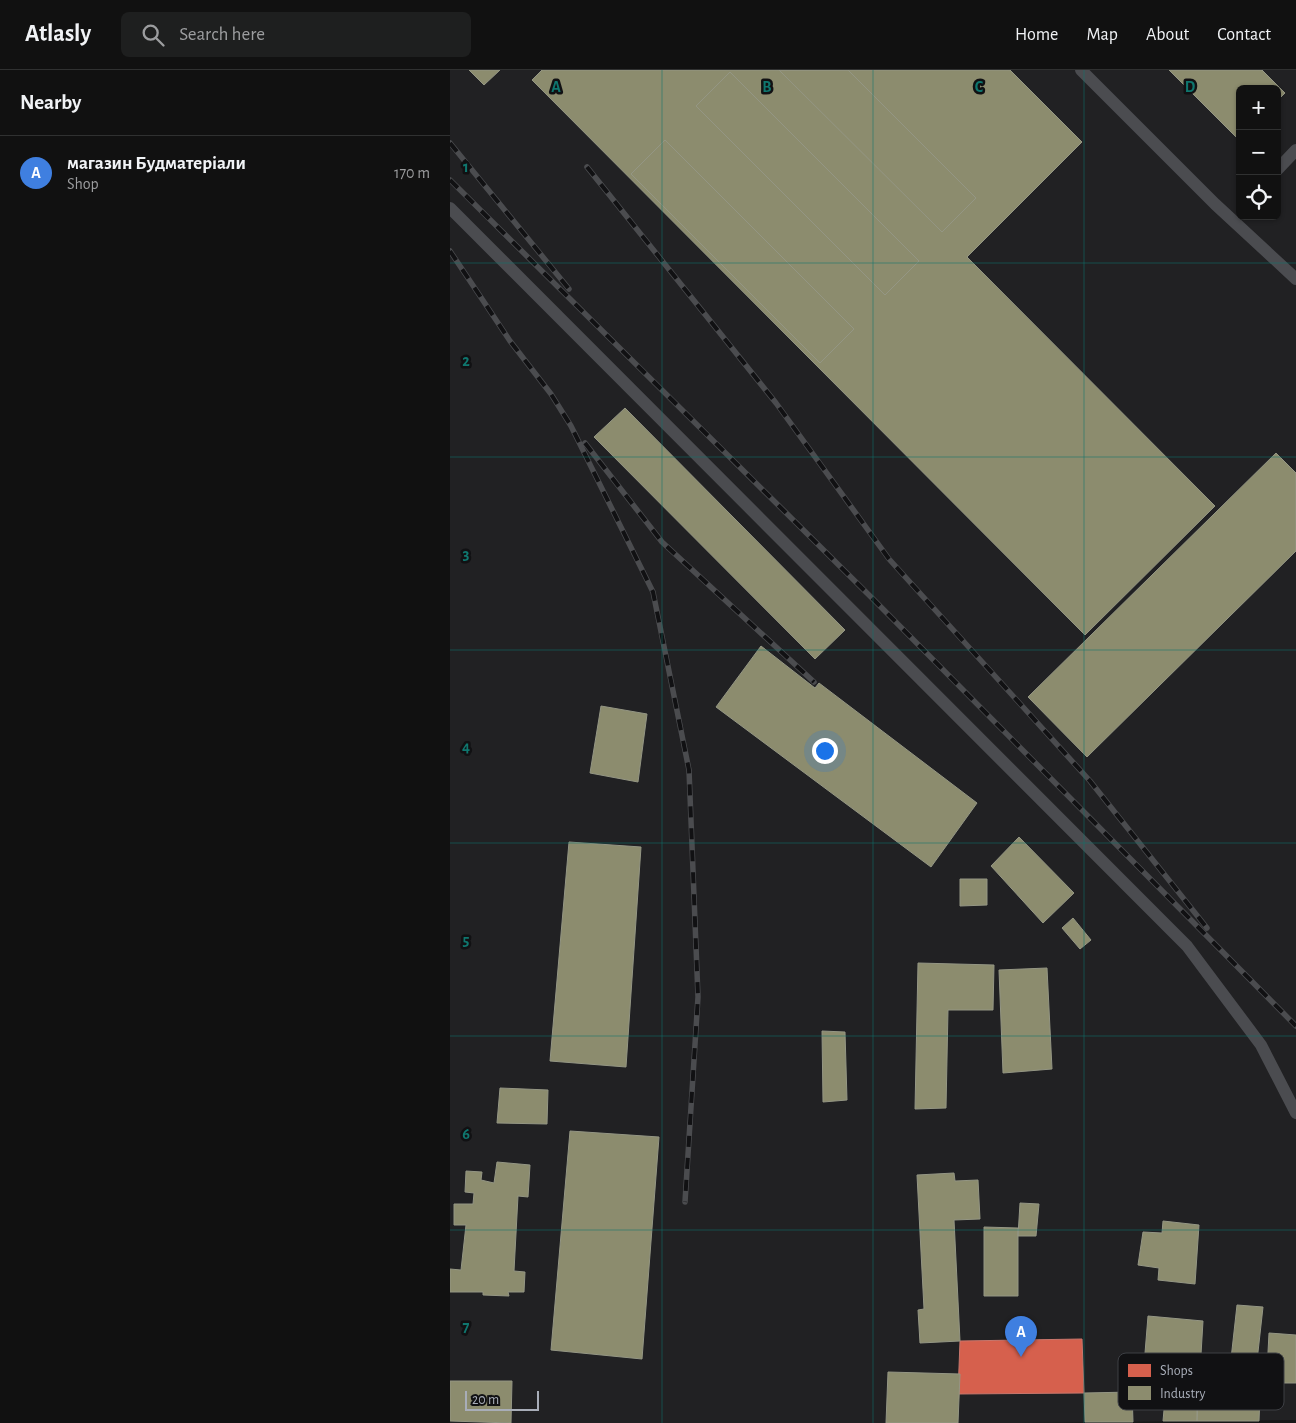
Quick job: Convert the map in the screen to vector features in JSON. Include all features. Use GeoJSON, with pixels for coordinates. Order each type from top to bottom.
{"type":"FeatureCollection","features":[{"type":"Feature","properties":{"kind":"lane"},"geometry":{"type":"LineString","coordinates":[[1081,70],[1236,215]]}},
{"type":"Feature","properties":{"kind":"lane"},"geometry":{"type":"LineString","coordinates":[[1281,166],[1296,150]]}},
{"type":"Feature","properties":{"kind":"lane"},"geometry":{"type":"LineString","coordinates":[[450,208],[1187,946],[1261,1045],[1296,1114]]}},
{"type":"Feature","properties":{"kind":"lane"},"geometry":{"type":"LineString","coordinates":[[1241,220],[1296,279]]}},
{"type":"Feature","properties":{"kind":"shaded area"},"geometry":{"type":"Polygon","coordinates":[[[450,70],[1296,70],[1296,1420],[1022,1423],[450,1423],[450,70]]]}},
{"type":"Feature","properties":{"kind":"building: Shops"},"geometry":{"type":"Polygon","coordinates":[[[1082,1339],[1084,1393],[958,1394],[960,1341],[1082,1339]]]}},
{"type":"Feature","properties":{"kind":"building: Industry"},"geometry":{"type":"Polygon","coordinates":[[[469,70],[500,70],[484,85],[469,70]]]}},
{"type":"Feature","properties":{"kind":"building: Industry"},"geometry":{"type":"Polygon","coordinates":[[[542,70],[1010,70],[1082,142],[967,257],[1215,506],[1085,635],[532,80],[542,70]]]}},
{"type":"Feature","properties":{"kind":"building: Industry"},"geometry":{"type":"Polygon","coordinates":[[[779,70],[848,70],[976,198],[942,232],[779,70]]]}},
{"type":"Feature","properties":{"kind":"building: Industry"},"geometry":{"type":"Polygon","coordinates":[[[1169,70],[1262,70],[1277,85],[1236,85],[1236,137],[1169,70]]]}},
{"type":"Feature","properties":{"kind":"building: Industry"},"geometry":{"type":"Polygon","coordinates":[[[730,72],[919,261],[885,295],[696,106],[730,72]]]}},
{"type":"Feature","properties":{"kind":"building: Industry"},"geometry":{"type":"Polygon","coordinates":[[[1281,89],[1285,93],[1281,97],[1281,89]]]}},
{"type":"Feature","properties":{"kind":"building: Industry"},"geometry":{"type":"Polygon","coordinates":[[[665,140],[854,329],[820,363],[631,174],[665,140]]]}},
{"type":"Feature","properties":{"kind":"building: Industry"},"geometry":{"type":"Polygon","coordinates":[[[625,408],[845,630],[815,659],[594,437],[625,408]]]}},
{"type":"Feature","properties":{"kind":"building: Industry"},"geometry":{"type":"Polygon","coordinates":[[[1276,453],[1296,473],[1296,551],[1087,757],[1028,697],[1276,453]]]}},
{"type":"Feature","properties":{"kind":"building: Industry"},"geometry":{"type":"Polygon","coordinates":[[[761,646],[815,688],[819,683],[977,803],[931,867],[716,707],[761,646]]]}},
{"type":"Feature","properties":{"kind":"building: Industry"},"geometry":{"type":"Polygon","coordinates":[[[601,706],[647,714],[638,782],[590,773],[601,706]]]}},
{"type":"Feature","properties":{"kind":"building: Industry"},"geometry":{"type":"Polygon","coordinates":[[[1019,837],[1074,893],[1043,923],[991,866],[1019,837]]]}},
{"type":"Feature","properties":{"kind":"building: Industry"},"geometry":{"type":"Polygon","coordinates":[[[569,842],[641,847],[626,1067],[550,1061],[569,842]]]}},
{"type":"Feature","properties":{"kind":"building: Industry"},"geometry":{"type":"Polygon","coordinates":[[[960,879],[987,879],[987,905],[960,906],[960,879]]]}},
{"type":"Feature","properties":{"kind":"building: Industry"},"geometry":{"type":"Polygon","coordinates":[[[1073,918],[1091,940],[1080,949],[1062,928],[1073,918]]]}},
{"type":"Feature","properties":{"kind":"building: Industry"},"geometry":{"type":"Polygon","coordinates":[[[918,963],[994,965],[993,1010],[948,1010],[946,1108],[915,1109],[918,963]]]}},
{"type":"Feature","properties":{"kind":"building: Industry"},"geometry":{"type":"Polygon","coordinates":[[[1047,968],[1052,1069],[1003,1073],[999,970],[1047,968]]]}},
{"type":"Feature","properties":{"kind":"building: Industry"},"geometry":{"type":"Polygon","coordinates":[[[822,1031],[845,1032],[847,1100],[823,1102],[822,1031]]]}},
{"type":"Feature","properties":{"kind":"building: Industry"},"geometry":{"type":"Polygon","coordinates":[[[500,1088],[548,1090],[547,1124],[497,1123],[500,1088]]]}},
{"type":"Feature","properties":{"kind":"building: Industry"},"geometry":{"type":"Polygon","coordinates":[[[570,1131],[659,1137],[642,1359],[551,1350],[570,1131]]]}},
{"type":"Feature","properties":{"kind":"building: Industry"},"geometry":{"type":"Polygon","coordinates":[[[497,1162],[530,1165],[528,1197],[518,1196],[514,1271],[525,1272],[524,1292],[508,1292],[509,1296],[483,1295],[483,1292],[450,1292],[450,1269],[461,1270],[466,1225],[454,1225],[454,1204],[473,1204],[474,1193],[465,1192],[466,1171],[482,1172],[481,1180],[494,1183],[497,1162]]]}},
{"type":"Feature","properties":{"kind":"building: Industry"},"geometry":{"type":"Polygon","coordinates":[[[954,1173],[955,1181],[978,1180],[980,1219],[954,1220],[960,1341],[920,1343],[918,1310],[924,1309],[917,1175],[954,1173]]]}},
{"type":"Feature","properties":{"kind":"building: Industry"},"geometry":{"type":"Polygon","coordinates":[[[1020,1203],[1039,1204],[1036,1236],[1018,1236],[1020,1203]]]}},
{"type":"Feature","properties":{"kind":"building: Industry"},"geometry":{"type":"Polygon","coordinates":[[[1163,1221],[1199,1225],[1195,1284],[1158,1280],[1159,1268],[1138,1265],[1143,1232],[1162,1233],[1163,1221]]]}},
{"type":"Feature","properties":{"kind":"building: Industry"},"geometry":{"type":"Polygon","coordinates":[[[984,1227],[1018,1228],[1018,1296],[984,1296],[984,1227]]]}},
{"type":"Feature","properties":{"kind":"building: Industry"},"geometry":{"type":"Polygon","coordinates":[[[1237,1305],[1263,1307],[1258,1353],[1232,1353],[1237,1305]]]}},
{"type":"Feature","properties":{"kind":"building: Industry"},"geometry":{"type":"Polygon","coordinates":[[[1148,1316],[1203,1321],[1201,1353],[1145,1353],[1148,1316]]]}},
{"type":"Feature","properties":{"kind":"building: Industry"},"geometry":{"type":"Polygon","coordinates":[[[1269,1333],[1296,1335],[1296,1383],[1284,1383],[1284,1353],[1268,1353],[1269,1333]]]}},
{"type":"Feature","properties":{"kind":"building: Industry"},"geometry":{"type":"Polygon","coordinates":[[[888,1372],[960,1374],[958,1423],[886,1423],[888,1372]]]}},
{"type":"Feature","properties":{"kind":"building: Industry"},"geometry":{"type":"Polygon","coordinates":[[[450,1381],[512,1381],[511,1423],[450,1421],[450,1381]]]}},
{"type":"Feature","properties":{"kind":"building: Industry"},"geometry":{"type":"Polygon","coordinates":[[[1118,1392],[1118,1410],[1133,1410],[1133,1422],[1085,1422],[1084,1393],[1118,1392]]]}},
{"type":"Feature","properties":{"kind":"building: Industry"},"geometry":{"type":"Polygon","coordinates":[[[1164,1410],[1198,1410],[1197,1421],[1163,1421],[1164,1410]]]}},
{"type":"Feature","properties":{"kind":"building: Industry"},"geometry":{"type":"Polygon","coordinates":[[[1197,1410],[1259,1410],[1259,1421],[1197,1421],[1197,1410]]]}},
{"type":"Feature","properties":{"kind":"railway"},"geometry":{"type":"LineString","coordinates":[[450,143],[569,289]]}},
{"type":"Feature","properties":{"kind":"railway"},"geometry":{"type":"LineString","coordinates":[[587,167],[776,403],[889,559],[1090,781],[1207,928]]}},
{"type":"Feature","properties":{"kind":"railway"},"geometry":{"type":"LineString","coordinates":[[450,180],[873,599],[1296,1026]]}},
{"type":"Feature","properties":{"kind":"railway"},"geometry":{"type":"LineString","coordinates":[[450,251],[510,341],[551,394],[571,426],[653,592],[689,770],[698,997],[685,1202]]}},
{"type":"Feature","properties":{"kind":"railway"},"geometry":{"type":"LineString","coordinates":[[585,443],[662,542],[814,682]]}},
{"type":"Feature","properties":{"kind":"place","name":"магазин Будматеріали"},"geometry":{"type":"Point","coordinates":[1021,1357]}}]}
